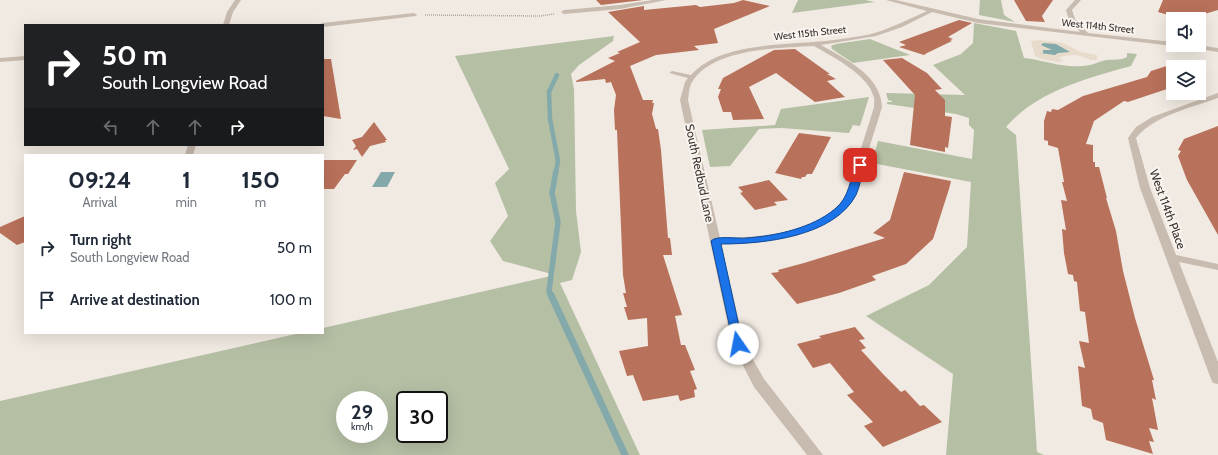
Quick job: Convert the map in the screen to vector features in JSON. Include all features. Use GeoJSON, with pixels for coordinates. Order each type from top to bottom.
{"type":"FeatureCollection","features":[{"type":"Feature","properties":{"kind":"street"},"geometry":{"type":"LineString","coordinates":[[226,24],[230,12],[238,0]]}},
{"type":"Feature","properties":{"kind":"street"},"geometry":{"type":"LineString","coordinates":[[564,12],[628,6],[663,0]]}},
{"type":"Feature","properties":{"kind":"street","name":"West 114th Street"},"geometry":{"type":"LineString","coordinates":[[889,0],[978,21],[1166,43]]}},
{"type":"Feature","properties":{"kind":"street"},"geometry":{"type":"LineString","coordinates":[[1078,0],[1069,10],[1072,20],[1087,35]]}},
{"type":"Feature","properties":{"kind":"street","name":"West 115th Street"},"geometry":{"type":"LineString","coordinates":[[691,77],[703,66],[738,52],[866,37],[884,32],[932,10]]}},
{"type":"Feature","properties":{"kind":"street"},"geometry":{"type":"LineString","coordinates":[[324,25],[414,15]]}},
{"type":"Feature","properties":{"kind":"street"},"geometry":{"type":"LineString","coordinates":[[715,241],[746,241],[778,237],[813,226],[839,211],[852,194],[878,107],[877,95],[870,82],[815,44]]}},
{"type":"Feature","properties":{"kind":"street"},"geometry":{"type":"LineString","coordinates":[[1206,48],[1218,50]]}},
{"type":"Feature","properties":{"kind":"street"},"geometry":{"type":"LineString","coordinates":[[0,60],[24,58]]}},
{"type":"Feature","properties":{"kind":"street"},"geometry":{"type":"LineString","coordinates":[[672,73],[691,77]]}},
{"type":"Feature","properties":{"kind":"street","name":"South Redbud Lane"},"geometry":{"type":"LineString","coordinates":[[691,77],[684,92],[684,100],[738,344],[759,383],[816,455]]}},
{"type":"Feature","properties":{"kind":"street","name":"West 114th Place"},"geometry":{"type":"LineString","coordinates":[[1218,95],[1155,119],[1139,129],[1132,138],[1146,188],[1218,379]]}},
{"type":"Feature","properties":{"kind":"street"},"geometry":{"type":"LineString","coordinates":[[1172,257],[1218,267]]}},
{"type":"Feature","properties":{"kind":"path"},"geometry":{"type":"LineString","coordinates":[[414,15],[540,16],[564,12]]}},
{"type":"Feature","properties":{"kind":"green space"},"geometry":{"type":"Polygon","coordinates":[[[798,0],[865,0],[875,2],[792,13],[798,0]]]}},
{"type":"Feature","properties":{"kind":"green space"},"geometry":{"type":"Polygon","coordinates":[[[980,0],[1001,0],[1004,15],[1015,22],[979,15],[980,0]]]}},
{"type":"Feature","properties":{"kind":"green space"},"geometry":{"type":"Polygon","coordinates":[[[974,23],[1016,31],[1024,58],[1060,65],[1088,65],[1106,60],[1122,59],[1127,57],[1127,53],[1137,54],[1131,66],[1081,81],[1048,95],[1033,104],[1006,127],[1016,135],[1037,452],[1044,455],[946,455],[953,374],[866,316],[929,285],[967,247],[971,182],[872,163],[878,141],[972,159],[974,130],[969,125],[969,118],[956,114],[887,104],[887,102],[892,101],[888,100],[886,93],[965,95],[933,65],[961,54],[973,43],[974,23]]]}},
{"type":"Feature","properties":{"kind":"green space"},"geometry":{"type":"Polygon","coordinates":[[[614,36],[613,41],[579,65],[571,74],[574,89],[576,211],[581,252],[572,280],[560,283],[640,455],[0,455],[0,401],[296,334],[324,334],[324,328],[555,275],[503,261],[490,241],[508,216],[495,183],[509,169],[455,56],[614,36]]]}},
{"type":"Feature","properties":{"kind":"green space"},"geometry":{"type":"Polygon","coordinates":[[[870,39],[910,55],[853,63],[832,49],[831,46],[870,39]]]}},
{"type":"Feature","properties":{"kind":"green space"},"geometry":{"type":"Polygon","coordinates":[[[869,97],[860,126],[853,125],[849,133],[781,128],[759,129],[730,166],[710,167],[702,130],[775,125],[781,109],[869,97]]]}},
{"type":"Feature","properties":{"kind":"shaded area"},"geometry":{"type":"Polygon","coordinates":[[[1040,40],[1063,43],[1081,52],[1097,55],[1097,60],[1091,60],[1077,55],[1063,56],[1059,58],[1064,61],[1058,62],[1042,59],[1035,56],[1031,41],[1040,40]]]}},
{"type":"Feature","properties":{"kind":"water"},"geometry":{"type":"Polygon","coordinates":[[[1043,43],[1056,44],[1070,52],[1058,53],[1055,55],[1040,53],[1043,53],[1043,50],[1052,50],[1041,45],[1043,43]]]}},
{"type":"Feature","properties":{"kind":"water"},"geometry":{"type":"Polygon","coordinates":[[[381,172],[395,172],[387,187],[372,187],[381,172]]]}},
{"type":"Feature","properties":{"kind":"building"},"geometry":{"type":"Polygon","coordinates":[[[596,0],[643,0],[601,5],[596,0]]]}},
{"type":"Feature","properties":{"kind":"building"},"geometry":{"type":"Polygon","coordinates":[[[743,0],[770,6],[714,29],[718,43],[694,46],[699,50],[656,55],[630,66],[643,100],[653,100],[652,103],[654,103],[652,114],[656,129],[658,129],[661,150],[668,238],[670,238],[672,255],[663,255],[682,315],[675,316],[681,345],[685,345],[695,370],[690,371],[697,389],[694,390],[695,397],[680,401],[678,395],[643,401],[633,375],[627,376],[619,351],[648,346],[647,318],[628,320],[624,307],[627,307],[623,293],[626,293],[623,275],[617,130],[615,130],[614,110],[616,95],[611,82],[606,83],[605,79],[576,81],[615,61],[608,58],[620,53],[617,52],[640,42],[608,12],[644,6],[644,10],[696,5],[700,7],[734,3],[743,0]]]}},
{"type":"Feature","properties":{"kind":"building"},"geometry":{"type":"Polygon","coordinates":[[[1014,0],[1053,0],[1042,16],[1045,22],[1026,21],[1014,0]]]}},
{"type":"Feature","properties":{"kind":"building"},"geometry":{"type":"Polygon","coordinates":[[[1163,0],[1218,0],[1218,10],[1206,14],[1206,12],[1166,12],[1166,14],[1158,12],[1163,0]]]}},
{"type":"Feature","properties":{"kind":"building"},"geometry":{"type":"Polygon","coordinates":[[[959,20],[972,23],[948,37],[953,39],[950,40],[952,41],[924,55],[899,47],[906,45],[899,42],[959,20]]]}},
{"type":"Feature","properties":{"kind":"building"},"geometry":{"type":"Polygon","coordinates":[[[795,49],[830,74],[827,74],[836,79],[827,81],[845,97],[815,102],[776,73],[749,87],[764,119],[733,120],[731,112],[723,112],[718,97],[721,89],[718,89],[723,78],[774,50],[795,49]]]}},
{"type":"Feature","properties":{"kind":"building"},"geometry":{"type":"Polygon","coordinates":[[[902,58],[927,73],[942,89],[935,90],[945,100],[945,116],[952,117],[948,148],[945,147],[945,152],[910,145],[915,95],[883,60],[902,58]]]}},
{"type":"Feature","properties":{"kind":"building"},"geometry":{"type":"Polygon","coordinates":[[[324,59],[331,59],[341,119],[324,116],[324,59]]]}},
{"type":"Feature","properties":{"kind":"building"},"geometry":{"type":"Polygon","coordinates":[[[1166,66],[1166,89],[1128,102],[1124,101],[1094,121],[1086,144],[1093,145],[1093,162],[1095,162],[1095,167],[1099,167],[1116,231],[1123,271],[1135,318],[1154,380],[1152,380],[1156,400],[1152,398],[1158,430],[1149,428],[1154,442],[1149,441],[1153,454],[1106,440],[1103,423],[1093,419],[1091,409],[1082,406],[1078,366],[1085,368],[1079,341],[1089,343],[1085,312],[1080,311],[1077,282],[1074,281],[1073,275],[1068,274],[1064,253],[1062,229],[1066,230],[1061,200],[1067,201],[1062,182],[1064,182],[1058,148],[1048,145],[1048,141],[1044,140],[1044,121],[1047,111],[1051,112],[1052,109],[1058,110],[1083,96],[1147,77],[1151,71],[1166,66]]]}},
{"type":"Feature","properties":{"kind":"building"},"geometry":{"type":"Polygon","coordinates":[[[374,122],[387,140],[385,140],[386,142],[370,146],[362,157],[357,149],[353,150],[356,146],[352,140],[362,137],[374,122]]]}},
{"type":"Feature","properties":{"kind":"building"},"geometry":{"type":"Polygon","coordinates":[[[1218,126],[1218,235],[1187,180],[1178,156],[1181,151],[1178,150],[1184,139],[1218,126]]]}},
{"type":"Feature","properties":{"kind":"building"},"geometry":{"type":"Polygon","coordinates":[[[799,133],[831,137],[812,174],[807,174],[801,179],[775,173],[799,133]]]}},
{"type":"Feature","properties":{"kind":"building"},"geometry":{"type":"Polygon","coordinates":[[[324,160],[357,160],[348,174],[345,174],[334,189],[324,189],[324,160]]]}},
{"type":"Feature","properties":{"kind":"building"},"geometry":{"type":"Polygon","coordinates":[[[904,172],[951,181],[933,239],[906,264],[872,276],[876,280],[839,293],[797,304],[771,273],[779,272],[778,270],[885,238],[873,233],[890,220],[904,172]]]}},
{"type":"Feature","properties":{"kind":"building"},"geometry":{"type":"Polygon","coordinates":[[[769,180],[788,200],[774,202],[777,205],[755,210],[740,193],[743,192],[738,187],[769,180]]]}},
{"type":"Feature","properties":{"kind":"building"},"geometry":{"type":"Polygon","coordinates":[[[24,216],[24,242],[17,245],[0,233],[0,227],[24,216]]]}},
{"type":"Feature","properties":{"kind":"building"},"geometry":{"type":"Polygon","coordinates":[[[855,327],[865,339],[859,340],[866,348],[861,350],[901,392],[905,390],[920,406],[924,405],[942,422],[883,447],[864,426],[873,422],[847,395],[854,392],[830,363],[813,368],[797,344],[821,338],[819,336],[855,327]]]}},
{"type":"Feature","properties":{"kind":"waterway"},"geometry":{"type":"LineString","coordinates":[[556,172],[558,161],[550,119],[549,92],[557,75]]}},
{"type":"Feature","properties":{"kind":"waterway"},"geometry":{"type":"LineString","coordinates":[[551,296],[549,291],[558,222],[552,193],[556,171]]}},
{"type":"Feature","properties":{"kind":"waterway"},"geometry":{"type":"LineString","coordinates":[[551,295],[625,455]]}},
{"type":"Feature","properties":{"kind":"route"},"geometry":{"type":"LineString","coordinates":[[738,344],[715,241],[746,241],[778,237],[813,226],[839,211],[852,194],[860,165]]}}]}
